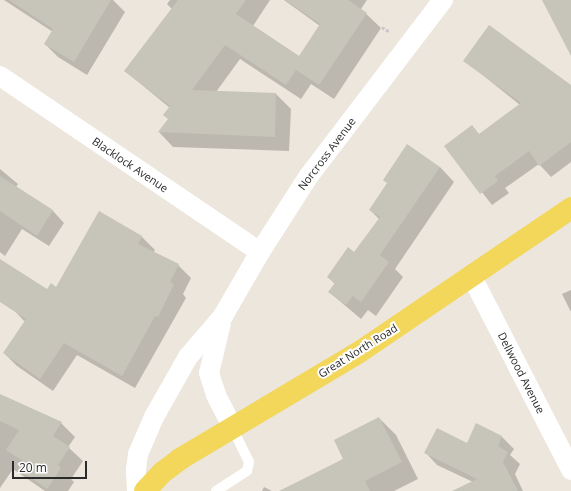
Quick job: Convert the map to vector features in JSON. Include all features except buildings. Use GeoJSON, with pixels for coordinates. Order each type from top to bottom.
{"type":"FeatureCollection","features":[{"type":"Feature","properties":{"kind":"main road","name":"Great North Road"},"geometry":{"type":"LineString","coordinates":[[145,491],[163,472],[180,459],[358,353],[472,277],[571,208]]}},
{"type":"Feature","properties":{"kind":"street","name":"Norcross Avenue"},"geometry":{"type":"LineString","coordinates":[[137,491],[136,470],[138,454],[154,417],[188,357],[223,316],[260,252],[308,177],[443,0]]}},
{"type":"Feature","properties":{"kind":"street","name":"Blacklock Avenue"},"geometry":{"type":"LineString","coordinates":[[0,76],[260,252]]}},
{"type":"Feature","properties":{"kind":"street","name":"Dellwood Avenue"},"geometry":{"type":"LineString","coordinates":[[472,277],[571,470]]}},
{"type":"Feature","properties":{"kind":"street","name":"Norcross Avenue"},"geometry":{"type":"LineString","coordinates":[[223,316],[210,361],[209,373],[216,395],[232,427]]}},
{"type":"Feature","properties":{"kind":"lane"},"geometry":{"type":"LineString","coordinates":[[216,491],[247,471],[249,462],[232,427]]}}]}
